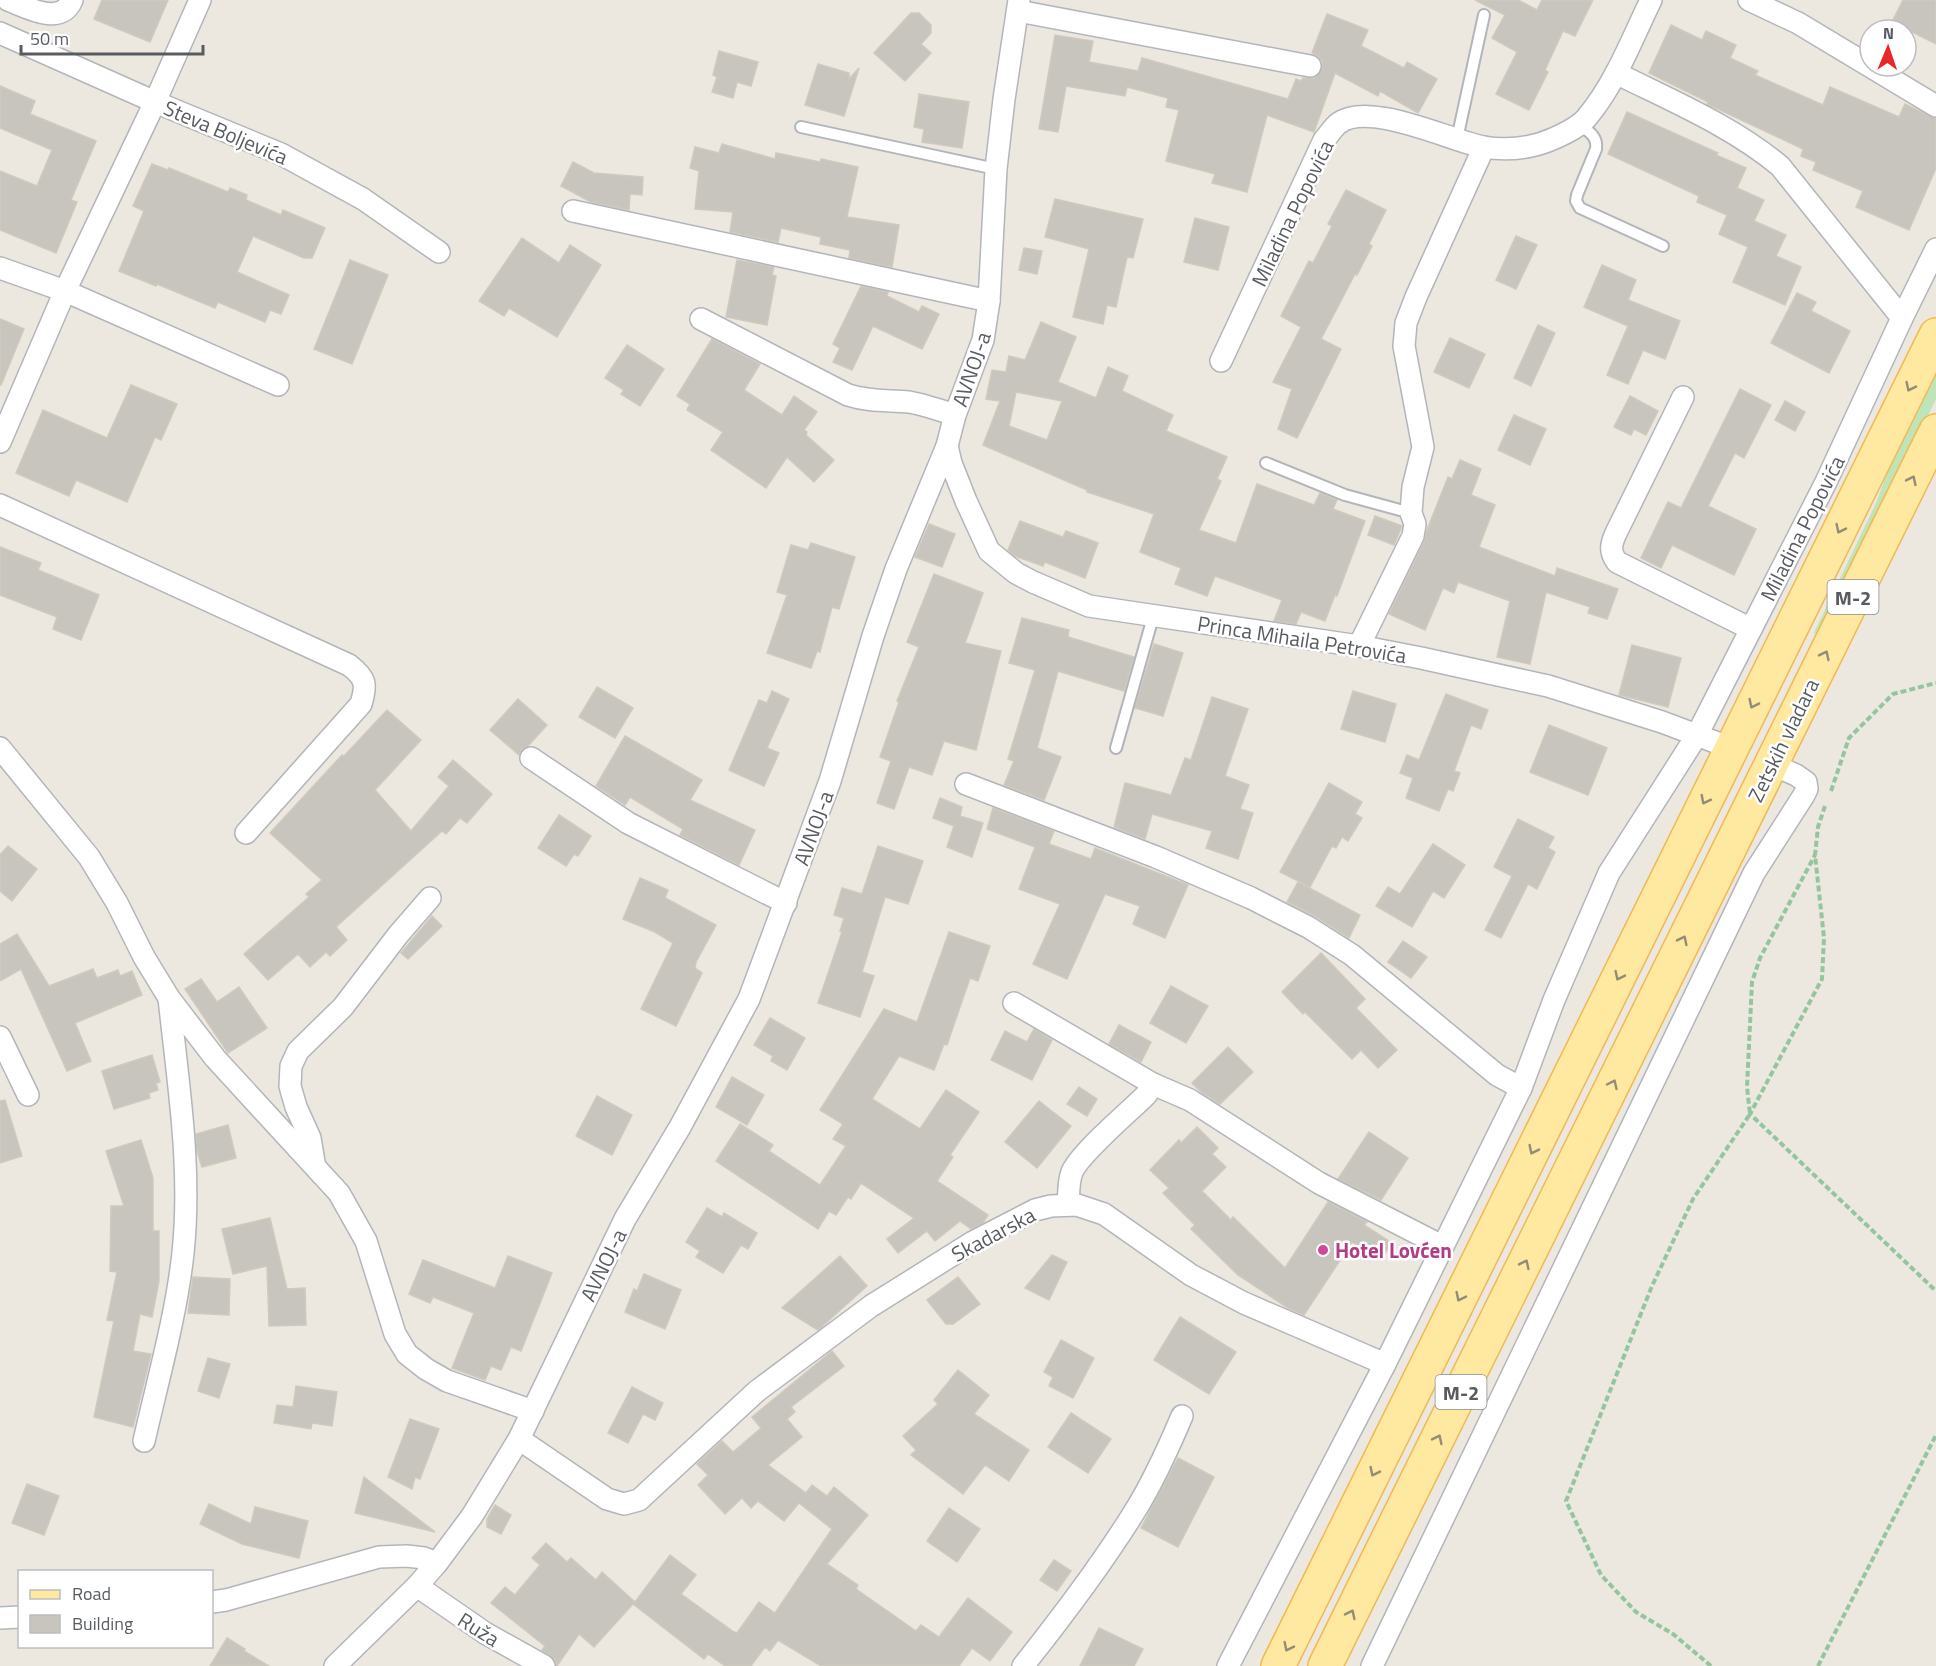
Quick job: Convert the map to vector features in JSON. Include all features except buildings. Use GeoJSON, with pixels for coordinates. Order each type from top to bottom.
{"type":"FeatureCollection","features":[{"type":"Feature","properties":{"kind":"main road","name":"Zetskih vladara"},"geometry":{"type":"LineString","coordinates":[[1731,748],[1936,335]]}},
{"type":"Feature","properties":{"kind":"main road","name":"Zetskih vladara"},"geometry":{"type":"LineString","coordinates":[[1325,1666],[1936,431]]}},
{"type":"Feature","properties":{"kind":"main road","name":"M-2"},"geometry":{"type":"LineString","coordinates":[[1278,1666],[1731,748]]}},
{"type":"Feature","properties":{"kind":"street"},"geometry":{"type":"LineString","coordinates":[[8,0],[44,14],[60,12],[72,0]]}},
{"type":"Feature","properties":{"kind":"street"},"geometry":{"type":"LineString","coordinates":[[0,442],[65,291],[155,102],[200,0]]}},
{"type":"Feature","properties":{"kind":"street","name":"Miladina Popovića"},"geometry":{"type":"LineString","coordinates":[[1221,361],[1324,140],[1339,122],[1360,116],[1385,118],[1484,147],[1515,149],[1541,144],[1566,133],[1587,117],[1616,73],[1651,0]]}},
{"type":"Feature","properties":{"kind":"street"},"geometry":{"type":"LineString","coordinates":[[1749,0],[1798,23],[1936,106]]}},
{"type":"Feature","properties":{"kind":"street"},"geometry":{"type":"LineString","coordinates":[[1018,5],[1310,66]]}},
{"type":"Feature","properties":{"kind":"street","name":"AVNOJ-a"},"geometry":{"type":"LineString","coordinates":[[335,1666],[417,1587],[472,1516],[519,1440],[626,1219],[680,1127],[749,999],[830,781],[873,636],[896,569],[947,446],[955,415],[983,340],[989,302],[996,169],[1018,5]]}},
{"type":"Feature","properties":{"kind":"street","name":"Steva Boljevića"},"geometry":{"type":"LineString","coordinates":[[0,33],[155,102],[281,153],[363,199],[439,252]]}},
{"type":"Feature","properties":{"kind":"street"},"geometry":{"type":"LineString","coordinates":[[1616,73],[1726,129],[1759,149],[1780,166],[1902,318]]}},
{"type":"Feature","properties":{"kind":"street"},"geometry":{"type":"LineString","coordinates":[[1359,646],[1413,536],[1415,524],[1411,513],[1413,487],[1423,447],[1404,346],[1406,323],[1484,147]]}},
{"type":"Feature","properties":{"kind":"street"},"geometry":{"type":"LineString","coordinates":[[573,211],[989,302]]}},
{"type":"Feature","properties":{"kind":"street","name":"Miladina Popovića"},"geometry":{"type":"LineString","coordinates":[[1228,1666],[1385,1364],[1521,1088],[1554,1000],[1609,873],[1697,735],[1826,482],[1936,249]]}},
{"type":"Feature","properties":{"kind":"street"},"geometry":{"type":"LineString","coordinates":[[0,268],[65,291],[278,385]]}},
{"type":"Feature","properties":{"kind":"street"},"geometry":{"type":"LineString","coordinates":[[701,319],[848,395],[862,400],[907,402],[933,407],[955,415]]}},
{"type":"Feature","properties":{"kind":"street"},"geometry":{"type":"LineString","coordinates":[[1683,397],[1616,533],[1611,545],[1612,555],[1617,562],[1751,629]]}},
{"type":"Feature","properties":{"kind":"street","name":"Princa Mihaila Petrovića"},"geometry":{"type":"LineString","coordinates":[[947,446],[951,463],[980,535],[989,551],[1033,582],[1089,606],[1359,646],[1548,686],[1731,748]]}},
{"type":"Feature","properties":{"kind":"street"},"geometry":{"type":"LineString","coordinates":[[0,505],[349,665],[360,674],[365,690],[361,704],[246,833]]}},
{"type":"Feature","properties":{"kind":"street"},"geometry":{"type":"LineString","coordinates":[[0,748],[89,857],[169,998],[215,1058],[339,1192],[366,1240],[395,1334],[407,1354],[426,1370],[447,1381],[533,1411]]}},
{"type":"Feature","properties":{"kind":"street"},"geometry":{"type":"LineString","coordinates":[[531,758],[628,823],[786,903]]}},
{"type":"Feature","properties":{"kind":"street"},"geometry":{"type":"LineString","coordinates":[[1372,1666],[1754,873],[1807,789],[1806,782],[1797,775],[1771,764]]}},
{"type":"Feature","properties":{"kind":"street"},"geometry":{"type":"LineString","coordinates":[[966,784],[1166,861],[1251,898],[1308,927],[1352,955],[1497,1075],[1521,1088]]}},
{"type":"Feature","properties":{"kind":"street"},"geometry":{"type":"LineString","coordinates":[[314,1163],[310,1138],[296,1107],[290,1086],[291,1066],[294,1059],[298,1051],[343,1007],[398,934],[430,898]]}},
{"type":"Feature","properties":{"kind":"street"},"geometry":{"type":"LineString","coordinates":[[144,1441],[176,1300],[185,1219],[185,1155],[169,998]]}},
{"type":"Feature","properties":{"kind":"street"},"geometry":{"type":"LineString","coordinates":[[1014,1003],[1153,1084],[1190,1100],[1319,1183],[1442,1245]]}},
{"type":"Feature","properties":{"kind":"street"},"geometry":{"type":"LineString","coordinates":[[0,1037],[28,1095]]}},
{"type":"Feature","properties":{"kind":"street"},"geometry":{"type":"LineString","coordinates":[[1068,1205],[1073,1169],[1089,1150],[1146,1095],[1153,1084]]}},
{"type":"Feature","properties":{"kind":"street","name":"Skadarska"},"geometry":{"type":"LineString","coordinates":[[519,1440],[607,1498],[624,1504],[644,1498],[757,1391],[871,1306],[983,1237],[1035,1210],[1051,1206],[1086,1207],[1104,1214],[1191,1275],[1244,1303],[1385,1364]]}},
{"type":"Feature","properties":{"kind":"street"},"geometry":{"type":"LineString","coordinates":[[1023,1666],[1067,1612],[1134,1513],[1161,1464],[1182,1416]]}},
{"type":"Feature","properties":{"kind":"street"},"geometry":{"type":"LineString","coordinates":[[213,1602],[379,1557],[407,1556],[424,1558],[437,1563]]}},
{"type":"Feature","properties":{"kind":"street","name":"Ruža"},"geometry":{"type":"LineString","coordinates":[[417,1587],[484,1633],[544,1666]]}},
{"type":"Feature","properties":{"kind":"street"},"geometry":{"type":"LineString","coordinates":[[0,1618],[18,1617]]}},
{"type":"Feature","properties":{"kind":"lane"},"geometry":{"type":"LineString","coordinates":[[1457,139],[1485,15]]}},
{"type":"Feature","properties":{"kind":"lane"},"geometry":{"type":"LineString","coordinates":[[1579,124],[1594,136],[1597,142],[1577,195],[1576,201],[1580,208],[1664,246]]}},
{"type":"Feature","properties":{"kind":"lane"},"geometry":{"type":"LineString","coordinates":[[801,127],[996,169]]}},
{"type":"Feature","properties":{"kind":"lane"},"geometry":{"type":"LineString","coordinates":[[1266,463],[1346,495],[1411,513]]}},
{"type":"Feature","properties":{"kind":"lane"},"geometry":{"type":"LineString","coordinates":[[1116,748],[1153,617]]}},
{"type":"Feature","properties":{"kind":"path"},"geometry":{"type":"LineString","coordinates":[[1830,794],[1849,738],[1893,694],[1936,683]]}},
{"type":"Feature","properties":{"kind":"path"},"geometry":{"type":"LineString","coordinates":[[1711,1666],[1673,1634],[1636,1612],[1601,1575],[1566,1501],[1652,1286],[1693,1199],[1750,1114],[1822,980],[1824,938],[1815,855],[1818,827],[1826,805]]}},
{"type":"Feature","properties":{"kind":"path"},"geometry":{"type":"LineString","coordinates":[[1815,855],[1760,957],[1752,982],[1747,1087],[1750,1114],[1936,1291]]}},
{"type":"Feature","properties":{"kind":"path"},"geometry":{"type":"LineString","coordinates":[[1818,1666],[1936,1435]]}},
{"type":"Feature","properties":{"kind":"green space"},"geometry":{"type":"Polygon","coordinates":[[[1936,367],[1936,399],[1821,636],[1814,633],[1876,503],[1892,460],[1936,367]]]}},
{"type":"Feature","properties":{"kind":"place","name":"Hotel Lovćen"},"geometry":{"type":"Point","coordinates":[1323,1250]}}]}
